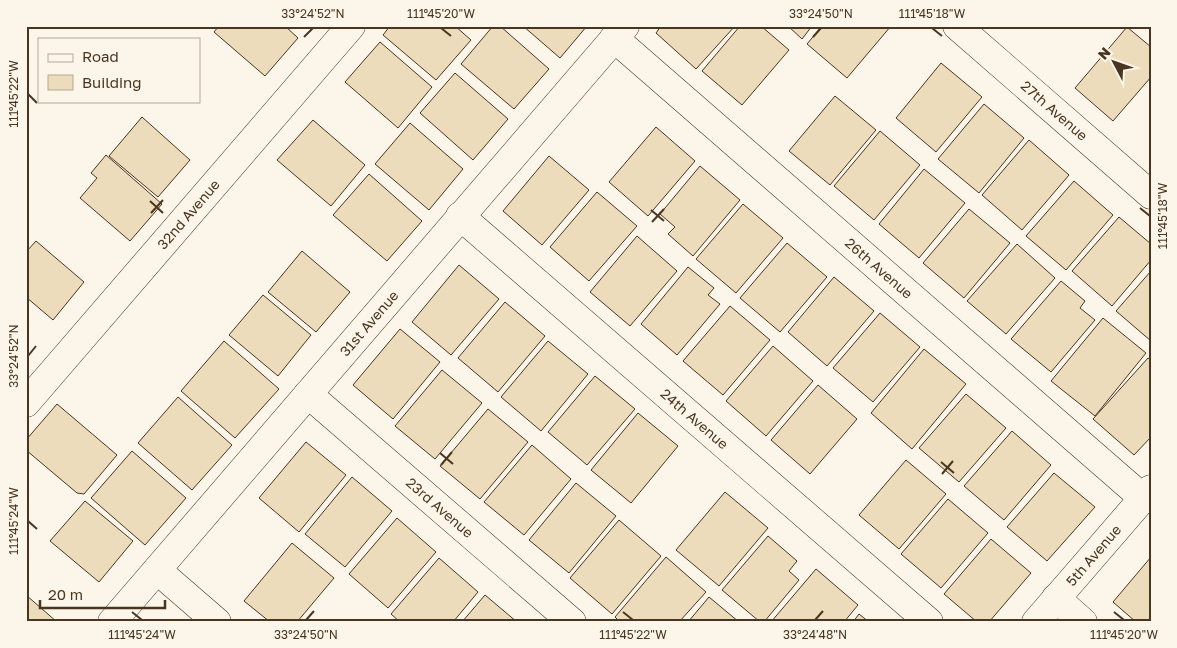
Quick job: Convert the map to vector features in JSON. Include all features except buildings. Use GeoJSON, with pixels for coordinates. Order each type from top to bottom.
{"type":"FeatureCollection","features":[{"type":"Feature","properties":{"kind":"lane","name":"32nd Avenue"},"geometry":{"type":"LineString","coordinates":[[26,403],[351,26]]}},
{"type":"Feature","properties":{"kind":"lane","name":"27th Avenue"},"geometry":{"type":"LineString","coordinates":[[957,26],[1151,195]]}},
{"type":"Feature","properties":{"kind":"lane","name":"31st Avenue"},"geometry":{"type":"LineString","coordinates":[[112,622],[619,32]]}},
{"type":"Feature","properties":{"kind":"lane","name":"26th Avenue"},"geometry":{"type":"LineString","coordinates":[[619,32],[1147,494]]}},
{"type":"Feature","properties":{"kind":"lane","name":"24th Avenue"},"geometry":{"type":"LineString","coordinates":[[460,216],[929,622]]}},
{"type":"Feature","properties":{"kind":"lane","name":"23rd Avenue"},"geometry":{"type":"LineString","coordinates":[[308,394],[572,622]]}},
{"type":"Feature","properties":{"kind":"lane","name":"5th Avenue"},"geometry":{"type":"LineString","coordinates":[[1036,622],[1147,494]]}},
{"type":"Feature","properties":{"kind":"lane"},"geometry":{"type":"LineString","coordinates":[[157,570],[217,622]]}},
{"type":"Feature","properties":{"kind":"lane"},"geometry":{"type":"LineString","coordinates":[[1056,598],[1083,622]]}}]}
